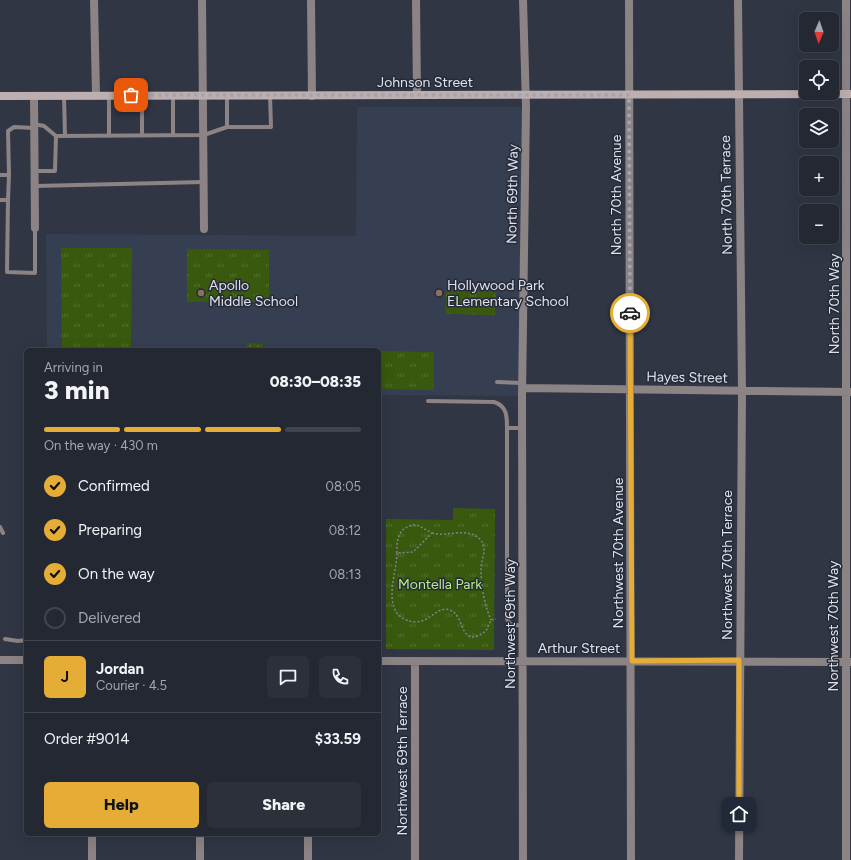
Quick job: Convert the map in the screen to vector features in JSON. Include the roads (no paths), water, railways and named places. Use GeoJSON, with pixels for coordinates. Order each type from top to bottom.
{"type":"FeatureCollection","features":[{"type":"Feature","properties":{"kind":"street"},"geometry":{"type":"LineString","coordinates":[[94,0],[96,95]]}},
{"type":"Feature","properties":{"kind":"street"},"geometry":{"type":"LineString","coordinates":[[202,0],[204,229]]}},
{"type":"Feature","properties":{"kind":"street"},"geometry":{"type":"LineString","coordinates":[[311,0],[312,96]]}},
{"type":"Feature","properties":{"kind":"street"},"geometry":{"type":"LineString","coordinates":[[416,0],[417,95]]}},
{"type":"Feature","properties":{"kind":"street","name":"North 69th Way"},"geometry":{"type":"LineString","coordinates":[[523,0],[524,95],[526,107],[523,385]]}},
{"type":"Feature","properties":{"kind":"street","name":"North 70th Avenue"},"geometry":{"type":"LineString","coordinates":[[629,0],[631,389]]}},
{"type":"Feature","properties":{"kind":"street","name":"North 70th Terrace"},"geometry":{"type":"LineString","coordinates":[[738,0],[742,390]]}},
{"type":"Feature","properties":{"kind":"street","name":"North 70th Way"},"geometry":{"type":"LineString","coordinates":[[846,0],[849,94],[849,392]]}},
{"type":"Feature","properties":{"kind":"street","name":"Johnson Street"},"geometry":{"type":"LineString","coordinates":[[0,96],[849,94]]}},
{"type":"Feature","properties":{"kind":"street"},"geometry":{"type":"LineString","coordinates":[[34,96],[35,228]]}},
{"type":"Feature","properties":{"kind":"street","name":"Hayes Street"},"geometry":{"type":"LineString","coordinates":[[523,385],[631,389],[849,392]]}},
{"type":"Feature","properties":{"kind":"street","name":"Northwest 69th Way"},"geometry":{"type":"LineString","coordinates":[[523,385],[523,860]]}},
{"type":"Feature","properties":{"kind":"street","name":"Northwest 70th Avenue"},"geometry":{"type":"LineString","coordinates":[[631,389],[631,860]]}},
{"type":"Feature","properties":{"kind":"street","name":"Northwest 70th Terrace"},"geometry":{"type":"LineString","coordinates":[[739,860],[739,660],[742,390]]}},
{"type":"Feature","properties":{"kind":"street","name":"Northwest 70th Way"},"geometry":{"type":"LineString","coordinates":[[846,860],[849,392]]}},
{"type":"Feature","properties":{"kind":"street"},"geometry":{"type":"LineString","coordinates":[[0,660],[24,660]]}},
{"type":"Feature","properties":{"kind":"street","name":"Arthur Street"},"geometry":{"type":"LineString","coordinates":[[381,661],[739,660],[848,662]]}},
{"type":"Feature","properties":{"kind":"street","name":"Northwest 69th Terrace"},"geometry":{"type":"LineString","coordinates":[[415,661],[415,860]]}},
{"type":"Feature","properties":{"kind":"street"},"geometry":{"type":"LineString","coordinates":[[92,836],[92,860]]}},
{"type":"Feature","properties":{"kind":"street"},"geometry":{"type":"LineString","coordinates":[[200,836],[200,860]]}},
{"type":"Feature","properties":{"kind":"street"},"geometry":{"type":"LineString","coordinates":[[308,836],[308,860]]}},
{"type":"Feature","properties":{"kind":"lane"},"geometry":{"type":"LineString","coordinates":[[109,95],[109,136]]}},
{"type":"Feature","properties":{"kind":"lane"},"geometry":{"type":"LineString","coordinates":[[142,95],[142,136]]}},
{"type":"Feature","properties":{"kind":"lane"},"geometry":{"type":"LineString","coordinates":[[173,95],[173,135]]}},
{"type":"Feature","properties":{"kind":"lane"},"geometry":{"type":"LineString","coordinates":[[226,95],[227,127]]}},
{"type":"Feature","properties":{"kind":"lane"},"geometry":{"type":"LineString","coordinates":[[35,228],[35,273],[7,272],[8,131],[14,127],[44,126],[56,136],[142,136],[204,135],[227,127],[271,127],[270,95]]}},
{"type":"Feature","properties":{"kind":"lane"},"geometry":{"type":"LineString","coordinates":[[64,96],[64,136]]}},
{"type":"Feature","properties":{"kind":"lane"},"geometry":{"type":"LineString","coordinates":[[35,171],[55,172],[56,136]]}},
{"type":"Feature","properties":{"kind":"lane"},"geometry":{"type":"LineString","coordinates":[[0,175],[8,176]]}},
{"type":"Feature","properties":{"kind":"lane"},"geometry":{"type":"LineString","coordinates":[[35,186],[204,182]]}},
{"type":"Feature","properties":{"kind":"lane"},"geometry":{"type":"LineString","coordinates":[[0,200],[8,200]]}},
{"type":"Feature","properties":{"kind":"lane"},"geometry":{"type":"LineString","coordinates":[[497,382],[523,385]]}},
{"type":"Feature","properties":{"kind":"lane"},"geometry":{"type":"LineString","coordinates":[[428,401],[494,402],[504,408],[507,416],[507,619],[510,624],[523,626]]}},
{"type":"Feature","properties":{"kind":"lane"},"geometry":{"type":"LineString","coordinates":[[507,428],[523,428]]}},
{"type":"Feature","properties":{"kind":"lane"},"geometry":{"type":"LineString","coordinates":[[0,527],[3,533]]}},
{"type":"Feature","properties":{"kind":"lane"},"geometry":{"type":"LineString","coordinates":[[5,639],[24,640]]}},
{"type":"Feature","properties":{"kind":"place","name":"Apollo Middle School"},"geometry":{"type":"Point","coordinates":[201,293]}},
{"type":"Feature","properties":{"kind":"place","name":"Hollywood Park ELementary School"},"geometry":{"type":"Point","coordinates":[439,293]}},
{"type":"Feature","properties":{"kind":"park label","name":"Montella Park"},"geometry":{"type":"Point","coordinates":[440,584]}}]}
